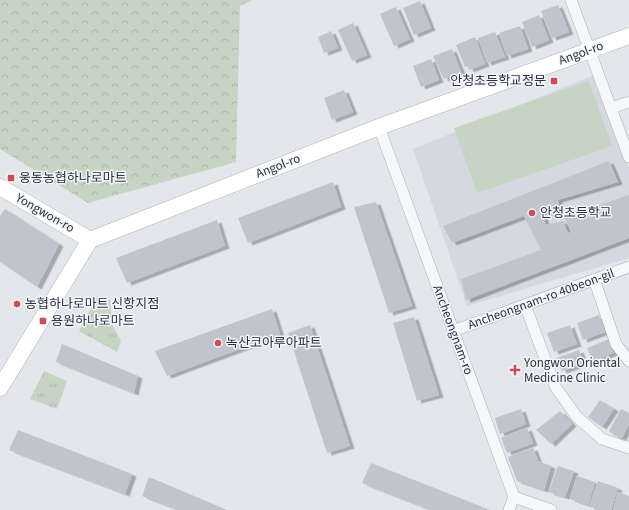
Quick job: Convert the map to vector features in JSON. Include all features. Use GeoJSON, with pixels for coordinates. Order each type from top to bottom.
{"type":"FeatureCollection","features":[{"type":"Feature","properties":{"kind":"main road","name":"Angol-ro"},"geometry":{"type":"LineString","coordinates":[[90,240],[379,127],[629,36]]}},
{"type":"Feature","properties":{"kind":"main road","name":"Yongwon-ro"},"geometry":{"type":"LineString","coordinates":[[0,187],[90,240]]}},
{"type":"Feature","properties":{"kind":"main road"},"geometry":{"type":"LineString","coordinates":[[0,388],[90,240]]}},
{"type":"Feature","properties":{"kind":"street"},"geometry":{"type":"LineString","coordinates":[[571,0],[629,157]]}},
{"type":"Feature","properties":{"kind":"street"},"geometry":{"type":"LineString","coordinates":[[611,108],[629,102]]}},
{"type":"Feature","properties":{"kind":"street","name":"Ancheongnam-ro"},"geometry":{"type":"LineString","coordinates":[[379,127],[514,497]]}},
{"type":"Feature","properties":{"kind":"street","name":"Ancheongnam-ro 40beon-gil"},"geometry":{"type":"LineString","coordinates":[[453,331],[629,267]]}},
{"type":"Feature","properties":{"kind":"street"},"geometry":{"type":"LineString","coordinates":[[594,280],[616,344],[629,361]]}},
{"type":"Feature","properties":{"kind":"street"},"geometry":{"type":"LineString","coordinates":[[525,305],[556,388],[560,394],[577,417],[602,439],[629,448]]}},
{"type":"Feature","properties":{"kind":"street"},"geometry":{"type":"LineString","coordinates":[[509,510],[514,497],[551,510]]}},
{"type":"Feature","properties":{"kind":"shaded area","name":"안청초등학교"},"geometry":{"type":"Polygon","coordinates":[[[594,75],[629,168],[629,258],[467,306],[413,149],[594,75]]]}},
{"type":"Feature","properties":{"kind":"green space"},"geometry":{"type":"Polygon","coordinates":[[[0,0],[252,0],[240,6],[236,162],[88,203],[0,149],[0,0]]]}},
{"type":"Feature","properties":{"kind":"green space"},"geometry":{"type":"Polygon","coordinates":[[[589,81],[612,146],[477,193],[454,128],[589,81]]]}},
{"type":"Feature","properties":{"kind":"green space"},"geometry":{"type":"Polygon","coordinates":[[[97,297],[110,300],[112,324],[121,341],[117,352],[79,331],[97,297]]]}},
{"type":"Feature","properties":{"kind":"green space"},"geometry":{"type":"Polygon","coordinates":[[[44,371],[67,381],[57,409],[30,399],[44,371]]]}},
{"type":"Feature","properties":{"kind":"building"},"geometry":{"type":"Polygon","coordinates":[[[420,1],[431,28],[414,35],[403,8],[420,1]]]}},
{"type":"Feature","properties":{"kind":"building"},"geometry":{"type":"Polygon","coordinates":[[[558,5],[569,32],[552,38],[541,11],[558,5]]]}},
{"type":"Feature","properties":{"kind":"building"},"geometry":{"type":"Polygon","coordinates":[[[396,7],[410,39],[394,46],[380,14],[396,7]]]}},
{"type":"Feature","properties":{"kind":"building"},"geometry":{"type":"Polygon","coordinates":[[[539,15],[549,40],[532,47],[522,22],[539,15]]]}},
{"type":"Feature","properties":{"kind":"building"},"geometry":{"type":"Polygon","coordinates":[[[353,23],[367,55],[352,61],[338,30],[353,23]]]}},
{"type":"Feature","properties":{"kind":"building"},"geometry":{"type":"Polygon","coordinates":[[[520,26],[528,49],[507,56],[499,33],[520,26]]]}},
{"type":"Feature","properties":{"kind":"building"},"geometry":{"type":"Polygon","coordinates":[[[331,31],[338,48],[324,53],[318,37],[331,31]]]}},
{"type":"Feature","properties":{"kind":"building"},"geometry":{"type":"Polygon","coordinates":[[[495,32],[505,57],[487,63],[478,38],[495,32]]]}},
{"type":"Feature","properties":{"kind":"building"},"geometry":{"type":"Polygon","coordinates":[[[475,37],[485,64],[469,70],[468,66],[465,67],[456,45],[475,37]]]}},
{"type":"Feature","properties":{"kind":"building"},"geometry":{"type":"Polygon","coordinates":[[[452,49],[461,72],[444,79],[433,56],[452,49]]]}},
{"type":"Feature","properties":{"kind":"building"},"geometry":{"type":"Polygon","coordinates":[[[431,59],[439,80],[421,87],[413,66],[431,59]]]}},
{"type":"Feature","properties":{"kind":"building"},"geometry":{"type":"Polygon","coordinates":[[[344,90],[353,112],[332,120],[324,98],[344,90]]]}},
{"type":"Feature","properties":{"kind":"building","name":"안청초등학교"},"geometry":{"type":"Polygon","coordinates":[[[609,161],[618,182],[558,200],[560,210],[542,214],[546,225],[563,221],[568,233],[572,232],[564,217],[629,195],[629,238],[466,300],[461,279],[541,250],[524,216],[452,243],[443,226],[609,161]]]}},
{"type":"Feature","properties":{"kind":"building"},"geometry":{"type":"Polygon","coordinates":[[[333,182],[341,207],[248,243],[238,218],[333,182]]]}},
{"type":"Feature","properties":{"kind":"building"},"geometry":{"type":"Polygon","coordinates":[[[376,202],[412,306],[389,313],[354,207],[376,202]]]}},
{"type":"Feature","properties":{"kind":"building"},"geometry":{"type":"Polygon","coordinates":[[[5,209],[59,244],[37,287],[0,262],[0,216],[5,209]]]}},
{"type":"Feature","properties":{"kind":"building"},"geometry":{"type":"Polygon","coordinates":[[[217,220],[225,246],[127,283],[116,258],[217,220]]]}},
{"type":"Feature","properties":{"kind":"building","name":"녹산코아루아파트"},"geometry":{"type":"Polygon","coordinates":[[[272,309],[280,334],[167,376],[155,351],[272,309]]]}},
{"type":"Feature","properties":{"kind":"building"},"geometry":{"type":"Polygon","coordinates":[[[599,315],[605,332],[583,340],[577,323],[599,315]]]}},
{"type":"Feature","properties":{"kind":"building"},"geometry":{"type":"Polygon","coordinates":[[[414,317],[439,395],[417,401],[393,323],[414,317]]]}},
{"type":"Feature","properties":{"kind":"building","name":"녹산코아루아파트"},"geometry":{"type":"Polygon","coordinates":[[[310,325],[350,446],[327,453],[288,333],[310,325]]]}},
{"type":"Feature","properties":{"kind":"building"},"geometry":{"type":"Polygon","coordinates":[[[570,325],[577,344],[554,352],[547,333],[570,325]]]}},
{"type":"Feature","properties":{"kind":"building"},"geometry":{"type":"Polygon","coordinates":[[[609,339],[615,352],[593,362],[587,348],[609,339]]]}},
{"type":"Feature","properties":{"kind":"building"},"geometry":{"type":"Polygon","coordinates":[[[62,344],[138,376],[134,393],[56,362],[62,344]]]}},
{"type":"Feature","properties":{"kind":"building"},"geometry":{"type":"Polygon","coordinates":[[[579,350],[584,363],[562,371],[560,365],[557,366],[554,359],[579,350]]]}},
{"type":"Feature","properties":{"kind":"building"},"geometry":{"type":"Polygon","coordinates":[[[600,400],[614,409],[602,427],[588,417],[600,400]]]}},
{"type":"Feature","properties":{"kind":"building"},"geometry":{"type":"Polygon","coordinates":[[[521,409],[526,424],[500,434],[495,418],[521,409]]]}},
{"type":"Feature","properties":{"kind":"building"},"geometry":{"type":"Polygon","coordinates":[[[621,409],[629,413],[629,424],[622,438],[615,436],[609,431],[621,409]]]}},
{"type":"Feature","properties":{"kind":"building"},"geometry":{"type":"Polygon","coordinates":[[[560,411],[572,424],[551,444],[536,430],[560,411]]]}},
{"type":"Feature","properties":{"kind":"building"},"geometry":{"type":"Polygon","coordinates":[[[527,428],[533,443],[507,453],[501,438],[527,428]]]}},
{"type":"Feature","properties":{"kind":"building"},"geometry":{"type":"Polygon","coordinates":[[[18,430],[132,474],[125,494],[9,450],[18,430]]]}},
{"type":"Feature","properties":{"kind":"building"},"geometry":{"type":"Polygon","coordinates":[[[533,448],[538,461],[551,466],[544,490],[517,481],[508,457],[533,448]]]}},
{"type":"Feature","properties":{"kind":"building"},"geometry":{"type":"Polygon","coordinates":[[[371,463],[485,508],[484,510],[431,510],[362,483],[371,463]]]}},
{"type":"Feature","properties":{"kind":"building"},"geometry":{"type":"Polygon","coordinates":[[[558,466],[574,471],[565,497],[549,492],[558,466]]]}},
{"type":"Feature","properties":{"kind":"building"},"geometry":{"type":"Polygon","coordinates":[[[577,476],[595,482],[588,505],[570,499],[577,476]]]}},
{"type":"Feature","properties":{"kind":"building"},"geometry":{"type":"Polygon","coordinates":[[[149,477],[227,510],[179,510],[142,496],[149,477]]]}},
{"type":"Feature","properties":{"kind":"building"},"geometry":{"type":"Polygon","coordinates":[[[598,481],[618,488],[611,510],[601,510],[589,506],[598,481]]]}},
{"type":"Feature","properties":{"kind":"building"},"geometry":{"type":"Polygon","coordinates":[[[618,492],[629,496],[629,510],[613,510],[618,492]]]}},
{"type":"Feature","properties":{"kind":"place","name":"안청초등학교정문"},"geometry":{"type":"Point","coordinates":[554,81]}},
{"type":"Feature","properties":{"kind":"place","name":"웅동농협하나로마트"},"geometry":{"type":"Point","coordinates":[11,178]}},
{"type":"Feature","properties":{"kind":"place","name":"안청초등학교"},"geometry":{"type":"Point","coordinates":[532,213]}},
{"type":"Feature","properties":{"kind":"place","name":"농협하나로마트 신항지점"},"geometry":{"type":"Point","coordinates":[17,304]}},
{"type":"Feature","properties":{"kind":"place","name":"용원하나로마트"},"geometry":{"type":"Point","coordinates":[43,321]}},
{"type":"Feature","properties":{"kind":"place","name":"녹산코아루아파트"},"geometry":{"type":"Point","coordinates":[218,343]}},
{"type":"Feature","properties":{"kind":"place","name":"Yongwon Oriental Medicine Clinic"},"geometry":{"type":"Point","coordinates":[515,370]}}]}
